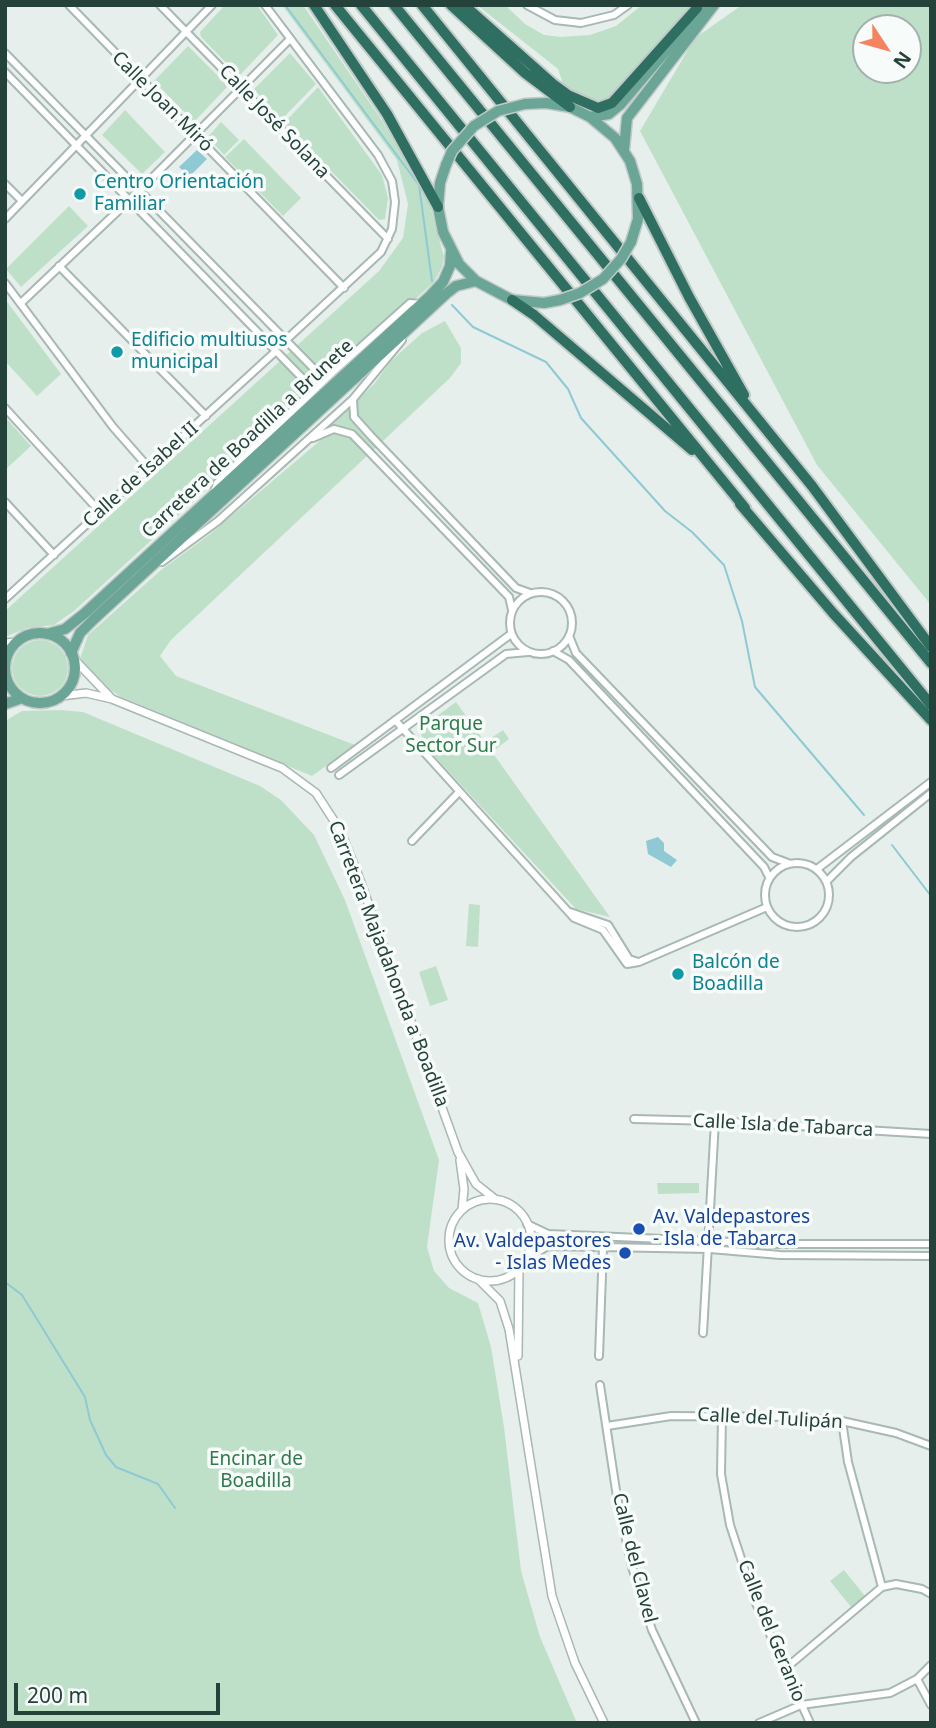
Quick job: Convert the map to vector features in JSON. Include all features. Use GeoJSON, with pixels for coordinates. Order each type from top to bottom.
{"type":"FeatureCollection","features":[{"type":"Feature","properties":{"kind":"highway"},"geometry":{"type":"LineString","coordinates":[[314,5],[387,114],[438,207]]}},
{"type":"Feature","properties":{"kind":"highway"},"geometry":{"type":"LineString","coordinates":[[335,5],[745,508],[833,613],[931,720]]}},
{"type":"Feature","properties":{"kind":"highway"},"geometry":{"type":"LineString","coordinates":[[362,5],[931,705]]}},
{"type":"Feature","properties":{"kind":"highway"},"geometry":{"type":"LineString","coordinates":[[394,5],[931,663]]}},
{"type":"Feature","properties":{"kind":"highway"},"geometry":{"type":"LineString","coordinates":[[422,5],[791,460]]}},
{"type":"Feature","properties":{"kind":"highway"},"geometry":{"type":"LineString","coordinates":[[451,5],[525,73],[570,107]]}},
{"type":"Feature","properties":{"kind":"highway"},"geometry":{"type":"LineString","coordinates":[[464,5],[552,84],[575,99],[598,108],[612,103],[701,6]]}},
{"type":"Feature","properties":{"kind":"highway"},"geometry":{"type":"LineString","coordinates":[[639,198],[729,372],[791,460],[931,647]]}},
{"type":"Feature","properties":{"kind":"highway"},"geometry":{"type":"LineString","coordinates":[[512,300],[684,442],[745,508]]}},
{"type":"Feature","properties":{"kind":"main road"},"geometry":{"type":"LineString","coordinates":[[624,150],[627,118],[714,5]]}},
{"type":"Feature","properties":{"kind":"main road"},"geometry":{"type":"LineString","coordinates":[[590,117],[609,114],[620,105],[701,6]]}},
{"type":"Feature","properties":{"kind":"main road"},"geometry":{"type":"LineString","coordinates":[[546,103],[570,107],[606,128],[624,150],[634,173],[639,198],[631,242],[621,259],[603,279],[580,293],[544,303],[512,300],[476,281],[451,251],[438,207],[440,183],[452,151],[474,126],[498,111],[525,104],[546,103]]}},
{"type":"Feature","properties":{"kind":"main road","name":"Carretera de Boadilla a Brunete"},"geometry":{"type":"LineString","coordinates":[[47,634],[65,629],[85,613],[421,304],[443,282],[450,266],[451,251]]}},
{"type":"Feature","properties":{"kind":"main road","name":"Carretera de Boadilla a Brunete"},"geometry":{"type":"LineString","coordinates":[[72,655],[80,633],[117,598],[456,286],[476,281]]}},
{"type":"Feature","properties":{"kind":"main road"},"geometry":{"type":"LineString","coordinates":[[47,634],[61,641],[72,655],[74,676],[61,696],[45,703],[22,698],[12,689],[6,678],[7,658],[18,642],[31,635],[47,634]]}},
{"type":"Feature","properties":{"kind":"main road"},"geometry":{"type":"LineString","coordinates":[[5,704],[22,698]]}},
{"type":"Feature","properties":{"kind":"street","name":"Calle Joan Miró"},"geometry":{"type":"LineString","coordinates":[[68,5],[344,288]]}},
{"type":"Feature","properties":{"kind":"street","name":"Calle José Solana"},"geometry":{"type":"LineString","coordinates":[[160,5],[388,239]]}},
{"type":"Feature","properties":{"kind":"street"},"geometry":{"type":"LineString","coordinates":[[5,219],[212,5]]}},
{"type":"Feature","properties":{"kind":"street"},"geometry":{"type":"LineString","coordinates":[[265,5],[385,167],[395,202],[388,239],[381,252],[286,340]]}},
{"type":"Feature","properties":{"kind":"street"},"geometry":{"type":"LineString","coordinates":[[527,5],[555,20],[581,23],[614,15],[628,5]]}},
{"type":"Feature","properties":{"kind":"street"},"geometry":{"type":"LineString","coordinates":[[21,303],[140,190],[290,39]]}},
{"type":"Feature","properties":{"kind":"street"},"geometry":{"type":"LineString","coordinates":[[5,53],[317,372],[333,372]]}},
{"type":"Feature","properties":{"kind":"street"},"geometry":{"type":"LineString","coordinates":[[5,72],[306,382],[307,396]]}},
{"type":"Feature","properties":{"kind":"street"},"geometry":{"type":"LineString","coordinates":[[5,184],[22,201]]}},
{"type":"Feature","properties":{"kind":"street"},"geometry":{"type":"LineString","coordinates":[[59,266],[206,416]]}},
{"type":"Feature","properties":{"kind":"street"},"geometry":{"type":"LineString","coordinates":[[5,283],[113,427],[149,468]]}},
{"type":"Feature","properties":{"kind":"street"},"geometry":{"type":"LineString","coordinates":[[214,494],[217,483],[333,372],[410,303],[421,304]]}},
{"type":"Feature","properties":{"kind":"street"},"geometry":{"type":"LineString","coordinates":[[117,598],[211,528],[353,399],[410,329]]}},
{"type":"Feature","properties":{"kind":"street","name":"Calle de Isabel II"},"geometry":{"type":"LineString","coordinates":[[5,599],[276,351]]}},
{"type":"Feature","properties":{"kind":"street"},"geometry":{"type":"LineString","coordinates":[[353,399],[354,417],[373,438],[516,588],[530,593]]}},
{"type":"Feature","properties":{"kind":"street"},"geometry":{"type":"LineString","coordinates":[[5,408],[101,513]]}},
{"type":"Feature","properties":{"kind":"street"},"geometry":{"type":"LineString","coordinates":[[297,449],[334,429],[352,433],[509,597],[512,634],[518,645],[528,652]]}},
{"type":"Feature","properties":{"kind":"street"},"geometry":{"type":"LineString","coordinates":[[5,502],[54,555]]}},
{"type":"Feature","properties":{"kind":"street"},"geometry":{"type":"LineString","coordinates":[[512,610],[519,600],[530,593],[541,591],[564,601],[570,612],[569,636],[576,653],[762,848],[772,857],[788,863],[803,862],[817,869],[827,881],[829,901],[825,911],[810,924],[790,926],[780,923],[767,908],[765,887],[769,877],[788,863]]}},
{"type":"Feature","properties":{"kind":"street"},"geometry":{"type":"LineString","coordinates":[[331,768],[512,634]]}},
{"type":"Feature","properties":{"kind":"street"},"geometry":{"type":"LineString","coordinates":[[339,775],[506,653],[540,654],[553,651],[569,636]]}},
{"type":"Feature","properties":{"kind":"street"},"geometry":{"type":"LineString","coordinates":[[5,643],[18,642]]}},
{"type":"Feature","properties":{"kind":"street"},"geometry":{"type":"LineString","coordinates":[[553,651],[569,660],[764,867],[769,877]]}},
{"type":"Feature","properties":{"kind":"street","name":"Carretera Majadahonda a Boadilla"},"geometry":{"type":"LineString","coordinates":[[72,655],[113,699]]}},
{"type":"Feature","properties":{"kind":"street","name":"Carretera Majadahonda a Boadilla"},"geometry":{"type":"LineString","coordinates":[[61,696],[86,694],[113,699],[282,768],[318,796],[340,830],[357,872],[458,1152],[476,1184],[495,1199]]}},
{"type":"Feature","properties":{"kind":"street"},"geometry":{"type":"LineString","coordinates":[[395,720],[576,920],[603,930],[622,960],[633,965],[767,908]]}},
{"type":"Feature","properties":{"kind":"street"},"geometry":{"type":"LineString","coordinates":[[817,869],[931,782]]}},
{"type":"Feature","properties":{"kind":"street"},"geometry":{"type":"LineString","coordinates":[[412,841],[459,792]]}},
{"type":"Feature","properties":{"kind":"street"},"geometry":{"type":"LineString","coordinates":[[827,881],[851,857],[931,793]]}},
{"type":"Feature","properties":{"kind":"street","name":"Calle Isla de Tabarca"},"geometry":{"type":"LineString","coordinates":[[634,1119],[931,1134]]}},
{"type":"Feature","properties":{"kind":"street"},"geometry":{"type":"LineString","coordinates":[[703,1333],[711,1239],[715,1121]]}},
{"type":"Feature","properties":{"kind":"street","name":"Carretera Majadahonda a Boadilla"},"geometry":{"type":"LineString","coordinates":[[458,1152],[464,1189],[462,1210]]}},
{"type":"Feature","properties":{"kind":"street"},"geometry":{"type":"LineString","coordinates":[[526,1259],[530,1235],[527,1224],[514,1207],[495,1199],[483,1199],[462,1210],[449,1231],[449,1243],[457,1266],[478,1279],[500,1301],[518,1374],[552,1596],[575,1663],[604,1723]]}},
{"type":"Feature","properties":{"kind":"street"},"geometry":{"type":"LineString","coordinates":[[527,1224],[548,1234],[778,1244],[931,1244]]}},
{"type":"Feature","properties":{"kind":"street"},"geometry":{"type":"LineString","coordinates":[[478,1279],[500,1280],[519,1268],[526,1259],[548,1246],[710,1249],[780,1255],[931,1256]]}},
{"type":"Feature","properties":{"kind":"street"},"geometry":{"type":"LineString","coordinates":[[599,1356],[603,1247]]}},
{"type":"Feature","properties":{"kind":"street"},"geometry":{"type":"LineString","coordinates":[[518,1374],[519,1268]]}},
{"type":"Feature","properties":{"kind":"street","name":"Calle del Clavel"},"geometry":{"type":"LineString","coordinates":[[600,1385],[617,1497],[632,1567],[652,1630],[696,1723]]}},
{"type":"Feature","properties":{"kind":"street","name":"Calle del Tulipán"},"geometry":{"type":"LineString","coordinates":[[607,1426],[659,1417],[722,1415],[842,1421],[896,1433],[931,1446]]}},
{"type":"Feature","properties":{"kind":"street","name":"Calle del Geranio"},"geometry":{"type":"LineString","coordinates":[[722,1415],[722,1474],[730,1525],[755,1601],[810,1723]]}},
{"type":"Feature","properties":{"kind":"street"},"geometry":{"type":"LineString","coordinates":[[842,1421],[848,1462],[882,1587]]}},
{"type":"Feature","properties":{"kind":"street"},"geometry":{"type":"LineString","coordinates":[[786,1668],[882,1587],[896,1584],[922,1588],[931,1594]]}},
{"type":"Feature","properties":{"kind":"street"},"geometry":{"type":"LineString","coordinates":[[759,1723],[801,1705],[890,1693],[917,1679],[931,1665]]}},
{"type":"Feature","properties":{"kind":"street"},"geometry":{"type":"LineString","coordinates":[[917,1679],[931,1705]]}},
{"type":"Feature","properties":{"kind":"green space"},"geometry":{"type":"Polygon","coordinates":[[[225,5],[257,5],[278,35],[241,74],[236,73],[201,37],[200,32],[225,5]]]}},
{"type":"Feature","properties":{"kind":"green space"},"geometry":{"type":"Polygon","coordinates":[[[282,5],[303,5],[383,122],[429,201],[444,257],[442,267],[434,282],[74,611],[54,625],[27,628],[5,637],[5,611],[379,271],[403,238],[408,204],[397,160],[282,5]]]}},
{"type":"Feature","properties":{"kind":"green space"},"geometry":{"type":"Polygon","coordinates":[[[477,5],[505,5],[525,24],[544,35],[561,37],[590,35],[616,26],[642,5],[694,5],[613,100],[601,106],[566,92],[558,69],[477,5]]]}},
{"type":"Feature","properties":{"kind":"green space"},"geometry":{"type":"Polygon","coordinates":[[[742,5],[931,5],[931,605],[817,465],[640,131],[695,38],[742,5]]]}},
{"type":"Feature","properties":{"kind":"green space"},"geometry":{"type":"Polygon","coordinates":[[[188,46],[228,86],[194,122],[154,81],[188,46]]]}},
{"type":"Feature","properties":{"kind":"green space"},"geometry":{"type":"Polygon","coordinates":[[[290,53],[316,84],[281,120],[254,89],[290,53]]]}},
{"type":"Feature","properties":{"kind":"green space"},"geometry":{"type":"Polygon","coordinates":[[[318,87],[382,175],[388,198],[385,219],[379,220],[284,123],[318,87]]]}},
{"type":"Feature","properties":{"kind":"green space"},"geometry":{"type":"Polygon","coordinates":[[[125,110],[165,152],[142,174],[102,135],[125,110]]]}},
{"type":"Feature","properties":{"kind":"green space"},"geometry":{"type":"Polygon","coordinates":[[[221,122],[239,140],[224,155],[208,137],[221,122]]]}},
{"type":"Feature","properties":{"kind":"green space"},"geometry":{"type":"Polygon","coordinates":[[[244,139],[301,198],[283,216],[225,157],[244,139]]]}},
{"type":"Feature","properties":{"kind":"green space"},"geometry":{"type":"Polygon","coordinates":[[[69,206],[88,226],[21,287],[6,269],[69,206]]]}},
{"type":"Feature","properties":{"kind":"green space"},"geometry":{"type":"Polygon","coordinates":[[[5,299],[61,374],[37,396],[5,361],[5,299]]]}},
{"type":"Feature","properties":{"kind":"green space"},"geometry":{"type":"Polygon","coordinates":[[[445,321],[461,348],[461,363],[450,378],[171,640],[160,656],[176,676],[355,745],[312,776],[121,697],[94,679],[80,659],[88,635],[161,570],[209,535],[322,439],[330,425],[374,384],[391,361],[422,333],[445,321]]]}},
{"type":"Feature","properties":{"kind":"green space"},"geometry":{"type":"Polygon","coordinates":[[[5,417],[31,446],[5,470],[5,417]]]}},
{"type":"Feature","properties":{"kind":"green space"},"geometry":{"type":"Polygon","coordinates":[[[34,640],[46,640],[56,644],[64,652],[68,668],[64,684],[56,692],[46,696],[34,696],[24,692],[16,684],[12,674],[12,662],[16,652],[24,644],[34,640]]]}},
{"type":"Feature","properties":{"kind":"green space","name":"Parque Sector Sur"},"geometry":{"type":"Polygon","coordinates":[[[456,702],[485,742],[503,730],[509,739],[492,752],[610,917],[576,909],[426,747],[421,734],[422,727],[456,702]]]}},
{"type":"Feature","properties":{"kind":"green space","name":"Encinar de Boadilla"},"geometry":{"type":"Polygon","coordinates":[[[22,711],[83,712],[260,786],[281,800],[314,835],[345,900],[439,1160],[427,1247],[434,1271],[449,1288],[478,1303],[491,1347],[504,1427],[521,1571],[540,1637],[577,1723],[5,1723],[5,721],[22,711]]]}},
{"type":"Feature","properties":{"kind":"green space"},"geometry":{"type":"Polygon","coordinates":[[[469,904],[480,905],[478,947],[466,946],[469,904]]]}},
{"type":"Feature","properties":{"kind":"green space"},"geometry":{"type":"Polygon","coordinates":[[[436,966],[448,1000],[430,1006],[419,972],[436,966]]]}},
{"type":"Feature","properties":{"kind":"green space"},"geometry":{"type":"Polygon","coordinates":[[[657,1183],[699,1183],[699,1193],[658,1194],[657,1183]]]}},
{"type":"Feature","properties":{"kind":"green space"},"geometry":{"type":"Polygon","coordinates":[[[844,1570],[865,1596],[851,1607],[830,1581],[844,1570]]]}},
{"type":"Feature","properties":{"kind":"water"},"geometry":{"type":"Polygon","coordinates":[[[197,150],[207,159],[189,177],[179,167],[197,150]]]}},
{"type":"Feature","properties":{"kind":"water"},"geometry":{"type":"Polygon","coordinates":[[[658,837],[664,843],[664,851],[677,860],[671,867],[648,854],[646,841],[658,837]]]}},
{"type":"Feature","properties":{"kind":"waterway"},"geometry":{"type":"LineString","coordinates":[[285,5],[419,185],[432,281]]}},
{"type":"Feature","properties":{"kind":"waterway"},"geometry":{"type":"LineString","coordinates":[[452,305],[473,327],[546,362],[568,389],[581,418],[665,511],[692,532],[724,565],[742,621],[755,687],[864,815]]}},
{"type":"Feature","properties":{"kind":"waterway"},"geometry":{"type":"LineString","coordinates":[[892,845],[931,896]]}},
{"type":"Feature","properties":{"kind":"waterway"},"geometry":{"type":"LineString","coordinates":[[5,1282],[22,1295],[85,1397],[90,1420],[106,1455],[116,1467],[158,1484],[175,1508]]}},
{"type":"Feature","properties":{"kind":"place","name":"Centro Orientación Familiar"},"geometry":{"type":"Point","coordinates":[80,194]}},
{"type":"Feature","properties":{"kind":"place","name":"Edificio multiusos municipal"},"geometry":{"type":"Point","coordinates":[117,352]}},
{"type":"Feature","properties":{"kind":"place","name":"Balcón de Boadilla"},"geometry":{"type":"Point","coordinates":[678,974]}},
{"type":"Feature","properties":{"kind":"place","name":"Av. Valdepastores - Isla de Tabarca"},"geometry":{"type":"Point","coordinates":[639,1229]}},
{"type":"Feature","properties":{"kind":"place","name":"Av. Valdepastores - Islas Medes"},"geometry":{"type":"Point","coordinates":[625,1253]}}]}
